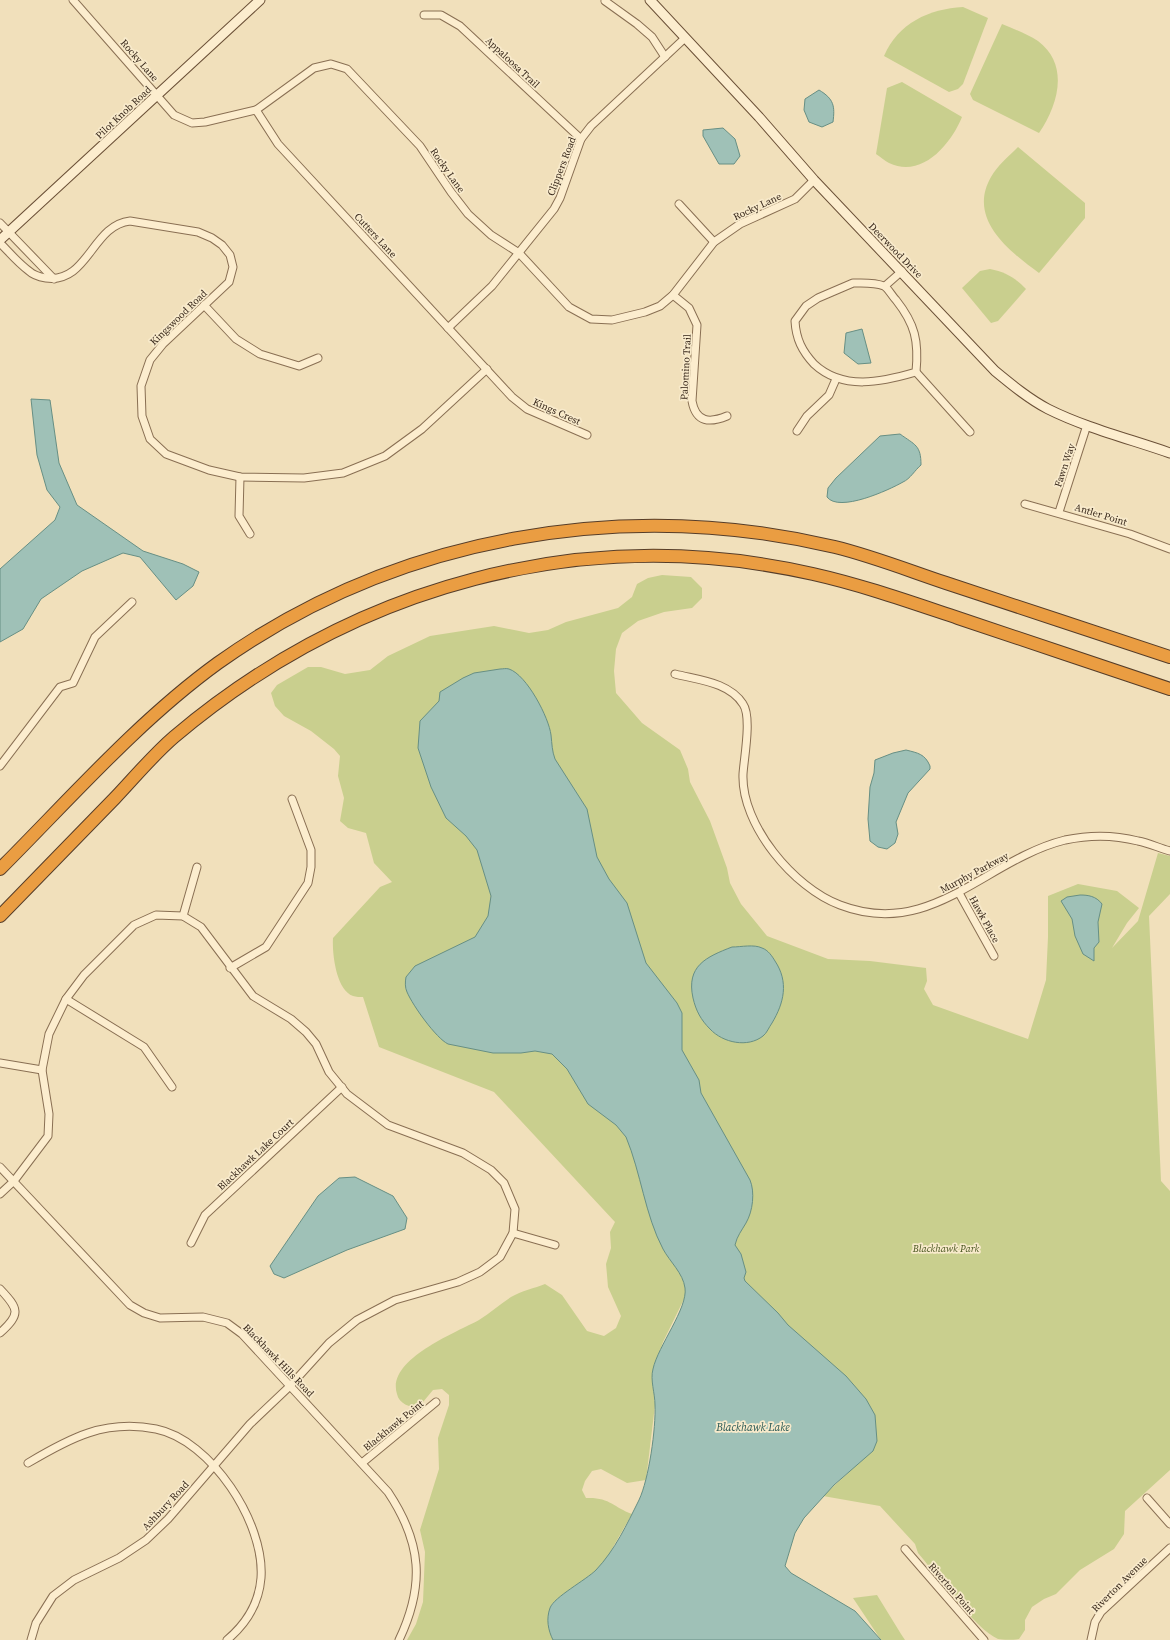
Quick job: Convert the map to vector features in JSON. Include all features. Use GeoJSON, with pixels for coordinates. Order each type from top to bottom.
{"type":"FeatureCollection","features":[{"type":"Feature","properties":{"kind":"highway"},"geometry":{"type":"LineString","coordinates":[[0,870],[152,717],[224,660],[261,635],[306,609],[353,587],[426,559],[489,542],[553,531],[617,525],[683,525],[760,532],[837,547],[1170,657]]}},
{"type":"Feature","properties":{"kind":"highway"},"geometry":{"type":"LineString","coordinates":[[0,916],[172,738],[231,693],[272,665],[316,640],[360,618],[418,595],[491,574],[552,563],[614,557],[677,556],[747,562],[813,574],[873,590],[1170,689]]}},
{"type":"Feature","properties":{"kind":"street","name":"Rocky Lane"},"geometry":{"type":"LineString","coordinates":[[73,0],[174,115],[192,123],[205,122],[256,110],[314,68],[331,64],[347,69],[420,146],[451,192],[468,214],[491,235],[519,254],[569,307],[591,319],[612,320],[645,312],[660,306],[673,295],[714,242],[740,224],[795,200],[814,180]]}},
{"type":"Feature","properties":{"kind":"street","name":"Pilot Knob Road"},"geometry":{"type":"LineString","coordinates":[[0,242],[260,0]]}},
{"type":"Feature","properties":{"kind":"street","name":"Deerwood Drive"},"geometry":{"type":"LineString","coordinates":[[650,0],[814,180],[902,271],[995,371],[1020,391],[1048,409],[1087,425],[1170,452]]}},
{"type":"Feature","properties":{"kind":"street"},"geometry":{"type":"LineString","coordinates":[[605,1],[652,37],[665,57]]}},
{"type":"Feature","properties":{"kind":"street","name":"Appaloosa Trail"},"geometry":{"type":"LineString","coordinates":[[424,15],[441,14],[460,26],[581,139]]}},
{"type":"Feature","properties":{"kind":"street","name":"Clippers Road"},"geometry":{"type":"LineString","coordinates":[[448,328],[492,286],[554,209],[560,198],[581,139],[591,126],[685,38]]}},
{"type":"Feature","properties":{"kind":"street","name":"Cutters Lane"},"geometry":{"type":"LineString","coordinates":[[256,110],[278,144],[487,369]]}},
{"type":"Feature","properties":{"kind":"street"},"geometry":{"type":"LineString","coordinates":[[679,204],[714,242]]}},
{"type":"Feature","properties":{"kind":"street","name":"Kingswood Road"},"geometry":{"type":"LineString","coordinates":[[54,279],[64,277],[74,271],[109,228],[120,222],[130,221],[198,232],[212,238],[222,245],[230,255],[233,266],[229,282],[163,344],[150,360],[141,386],[142,416],[150,439],[166,454],[209,470],[240,477],[304,478],[342,473],[384,456],[422,429],[487,369]]}},
{"type":"Feature","properties":{"kind":"street"},"geometry":{"type":"LineString","coordinates":[[0,223],[54,279]]}},
{"type":"Feature","properties":{"kind":"street"},"geometry":{"type":"LineString","coordinates":[[0,242],[30,272],[54,279]]}},
{"type":"Feature","properties":{"kind":"street"},"geometry":{"type":"LineString","coordinates":[[885,286],[902,271]]}},
{"type":"Feature","properties":{"kind":"street"},"geometry":{"type":"LineString","coordinates":[[916,372],[873,382],[854,382],[836,379],[819,368],[805,354],[796,336],[795,321],[806,306],[818,298],[853,283],[871,283],[885,286],[905,312],[916,333],[918,356],[916,372],[970,432]]}},
{"type":"Feature","properties":{"kind":"street","name":"Palomino Trail"},"geometry":{"type":"LineString","coordinates":[[673,295],[689,308],[697,325],[692,401],[694,410],[699,417],[708,421],[727,416]]}},
{"type":"Feature","properties":{"kind":"street"},"geometry":{"type":"LineString","coordinates":[[204,305],[236,339],[260,354],[300,366],[318,358]]}},
{"type":"Feature","properties":{"kind":"street","name":"Kings Crest"},"geometry":{"type":"LineString","coordinates":[[487,369],[512,397],[528,409],[587,435]]}},
{"type":"Feature","properties":{"kind":"street"},"geometry":{"type":"LineString","coordinates":[[797,431],[807,416],[829,395],[836,379]]}},
{"type":"Feature","properties":{"kind":"street","name":"Fawn Way"},"geometry":{"type":"LineString","coordinates":[[1059,512],[1087,425]]}},
{"type":"Feature","properties":{"kind":"street"},"geometry":{"type":"LineString","coordinates":[[240,477],[239,516],[250,534]]}},
{"type":"Feature","properties":{"kind":"street","name":"Antler Point"},"geometry":{"type":"LineString","coordinates":[[1025,504],[1059,512],[1170,548]]}},
{"type":"Feature","properties":{"kind":"street"},"geometry":{"type":"LineString","coordinates":[[0,766],[60,687],[73,683],[95,638],[132,602]]}},
{"type":"Feature","properties":{"kind":"street","name":"Murphy Parkway"},"geometry":{"type":"LineString","coordinates":[[674,674],[719,685],[734,693],[743,703],[746,709],[747,733],[743,776],[746,797],[753,817],[771,851],[807,886],[840,905],[877,914],[915,911],[959,893],[1031,852],[1065,840],[1089,837],[1113,837],[1138,841],[1170,851]]}},
{"type":"Feature","properties":{"kind":"street"},"geometry":{"type":"LineString","coordinates":[[230,968],[266,948],[308,883],[311,867],[310,850],[292,799]]}},
{"type":"Feature","properties":{"kind":"street"},"geometry":{"type":"LineString","coordinates":[[183,916],[197,867]]}},
{"type":"Feature","properties":{"kind":"street","name":"Hawk Place"},"geometry":{"type":"LineString","coordinates":[[959,893],[994,956]]}},
{"type":"Feature","properties":{"kind":"street"},"geometry":{"type":"LineString","coordinates":[[0,1194],[14,1181],[48,1136],[49,1114],[42,1070],[49,1034],[66,999],[84,975],[134,925],[156,915],[183,916],[201,927],[230,968],[253,996],[291,1019],[306,1032],[316,1044],[329,1072],[347,1094],[388,1125],[463,1153],[491,1170],[504,1183],[514,1209],[513,1234],[555,1245]]}},
{"type":"Feature","properties":{"kind":"street"},"geometry":{"type":"LineString","coordinates":[[66,999],[144,1047],[172,1087]]}},
{"type":"Feature","properties":{"kind":"street"},"geometry":{"type":"LineString","coordinates":[[0,1063],[42,1070]]}},
{"type":"Feature","properties":{"kind":"street","name":"Blackhawk Lake Court"},"geometry":{"type":"LineString","coordinates":[[191,1243],[205,1215],[342,1087]]}},
{"type":"Feature","properties":{"kind":"street","name":"Blackhawk Hills Road"},"geometry":{"type":"LineString","coordinates":[[0,1167],[130,1305],[144,1313],[160,1318],[203,1317],[227,1323],[242,1334],[388,1492],[402,1513],[412,1540],[417,1570],[415,1595],[409,1619],[399,1640]]}},
{"type":"Feature","properties":{"kind":"street","name":"Ashbury Road"},"geometry":{"type":"LineString","coordinates":[[31,1640],[36,1623],[53,1596],[74,1580],[119,1558],[146,1540],[168,1519],[250,1424],[290,1386],[329,1343],[357,1320],[395,1300],[458,1282],[480,1272],[500,1257],[513,1234]]}},
{"type":"Feature","properties":{"kind":"street"},"geometry":{"type":"LineString","coordinates":[[0,1289],[12,1302],[15,1311],[12,1322],[0,1333]]}},
{"type":"Feature","properties":{"kind":"street","name":"Blackhawk Point"},"geometry":{"type":"LineString","coordinates":[[362,1463],[436,1402]]}},
{"type":"Feature","properties":{"kind":"street"},"geometry":{"type":"LineString","coordinates":[[28,1463],[62,1442],[82,1434],[105,1428],[131,1426],[157,1429],[180,1436],[214,1466],[244,1507],[254,1529],[259,1555],[261,1578],[257,1596],[250,1615],[238,1631],[227,1640]]}},
{"type":"Feature","properties":{"kind":"street"},"geometry":{"type":"LineString","coordinates":[[1147,1498],[1170,1524]]}},
{"type":"Feature","properties":{"kind":"street","name":"Riverton Avenue"},"geometry":{"type":"LineString","coordinates":[[1091,1640],[1095,1622],[1101,1612],[1170,1548]]}},
{"type":"Feature","properties":{"kind":"street","name":"Riverton Point"},"geometry":{"type":"LineString","coordinates":[[905,1549],[984,1640]]}},
{"type":"Feature","properties":{"kind":"green space"},"geometry":{"type":"Polygon","coordinates":[[[963,7],[988,18],[963,84],[958,89],[949,92],[884,56],[897,35],[916,20],[938,11],[963,7]]]}},
{"type":"Feature","properties":{"kind":"green space"},"geometry":{"type":"Polygon","coordinates":[[[1002,24],[1038,41],[1048,51],[1054,62],[1058,86],[1051,110],[1039,133],[973,100],[970,94],[1002,24]]]}},
{"type":"Feature","properties":{"kind":"green space"},"geometry":{"type":"Polygon","coordinates":[[[902,82],[962,117],[951,138],[934,156],[924,163],[901,167],[889,163],[876,154],[887,88],[902,82]]]}},
{"type":"Feature","properties":{"kind":"green space"},"geometry":{"type":"Polygon","coordinates":[[[1018,147],[1085,203],[1085,218],[1039,273],[1015,255],[1004,244],[988,220],[984,207],[985,192],[991,177],[1000,165],[1018,147]]]}},
{"type":"Feature","properties":{"kind":"green space"},"geometry":{"type":"Polygon","coordinates":[[[990,269],[1010,276],[1026,289],[998,321],[991,323],[962,288],[980,271],[990,269]]]}},
{"type":"Feature","properties":{"kind":"green space","name":"Blackhawk Park"},"geometry":{"type":"Polygon","coordinates":[[[662,575],[691,577],[702,588],[702,598],[692,608],[664,612],[638,621],[622,633],[616,649],[614,671],[616,693],[642,723],[680,750],[688,769],[690,782],[710,821],[727,868],[730,883],[741,904],[767,936],[828,959],[870,961],[926,968],[927,981],[924,989],[933,1005],[1028,1039],[1046,980],[1048,896],[1078,884],[1117,891],[1139,908],[1127,923],[1112,948],[1138,921],[1158,853],[1170,856],[1170,894],[1149,916],[1161,1181],[1170,1191],[1170,1470],[1125,1511],[1124,1534],[1114,1549],[1080,1570],[1056,1594],[1044,1599],[1032,1607],[1025,1620],[1025,1630],[1019,1639],[998,1639],[978,1624],[956,1600],[918,1553],[915,1544],[880,1506],[823,1496],[848,1473],[685,1297],[663,1342],[652,1374],[655,1405],[646,1480],[627,1483],[601,1469],[592,1471],[585,1481],[582,1490],[586,1498],[601,1499],[632,1514],[605,1561],[589,1577],[552,1604],[550,1608],[553,1640],[407,1640],[416,1624],[423,1602],[425,1552],[420,1530],[439,1469],[438,1438],[449,1405],[449,1395],[442,1389],[433,1390],[418,1408],[412,1407],[402,1403],[398,1397],[396,1382],[402,1370],[412,1359],[425,1349],[479,1320],[511,1297],[545,1284],[562,1295],[587,1331],[604,1336],[616,1328],[621,1316],[608,1287],[606,1264],[611,1248],[610,1232],[615,1222],[494,1092],[379,1047],[363,997],[353,996],[347,992],[339,979],[334,961],[333,938],[380,887],[392,882],[374,863],[366,833],[348,828],[340,821],[344,798],[338,776],[340,756],[334,749],[311,731],[284,716],[275,706],[271,693],[277,685],[308,667],[321,667],[345,674],[370,670],[388,656],[430,636],[494,626],[529,633],[548,630],[566,622],[618,608],[632,597],[637,584],[648,578],[662,575]]]}},
{"type":"Feature","properties":{"kind":"green space"},"geometry":{"type":"Polygon","coordinates":[[[877,1595],[905,1640],[881,1640],[853,1598],[877,1595]]]}},
{"type":"Feature","properties":{"kind":"water"},"geometry":{"type":"Polygon","coordinates":[[[819,90],[831,100],[834,112],[833,122],[822,127],[809,122],[804,110],[805,99],[819,90]]]}},
{"type":"Feature","properties":{"kind":"water"},"geometry":{"type":"Polygon","coordinates":[[[723,128],[735,139],[740,156],[734,164],[719,164],[703,136],[703,130],[723,128]]]}},
{"type":"Feature","properties":{"kind":"water"},"geometry":{"type":"Polygon","coordinates":[[[862,329],[871,363],[858,364],[844,353],[846,333],[862,329]]]}},
{"type":"Feature","properties":{"kind":"water"},"geometry":{"type":"Polygon","coordinates":[[[31,399],[50,400],[59,463],[77,505],[143,551],[183,564],[199,572],[193,586],[176,600],[140,557],[123,553],[82,571],[41,599],[23,629],[0,642],[0,569],[55,520],[60,507],[47,490],[37,455],[31,399]]]}},
{"type":"Feature","properties":{"kind":"water"},"geometry":{"type":"Polygon","coordinates":[[[900,434],[916,446],[921,458],[921,465],[906,481],[876,494],[853,501],[842,503],[833,501],[827,497],[828,488],[836,478],[880,436],[900,434]]]}},
{"type":"Feature","properties":{"kind":"water","name":"Blackhawk Lake"},"geometry":{"type":"Polygon","coordinates":[[[508,669],[523,679],[542,708],[551,735],[555,759],[587,809],[597,857],[609,879],[627,903],[646,963],[677,1003],[682,1013],[682,1050],[699,1080],[701,1093],[750,1180],[753,1196],[752,1207],[735,1245],[741,1254],[746,1272],[744,1278],[745,1281],[778,1313],[788,1325],[846,1376],[866,1399],[875,1415],[877,1441],[873,1451],[834,1485],[804,1518],[795,1533],[785,1566],[791,1573],[855,1611],[881,1640],[553,1640],[551,1636],[548,1620],[550,1608],[557,1599],[596,1570],[603,1562],[620,1536],[643,1491],[649,1467],[655,1415],[652,1373],[656,1360],[682,1306],[685,1296],[685,1288],[682,1277],[666,1254],[657,1236],[626,1137],[616,1125],[588,1104],[567,1069],[552,1054],[535,1051],[521,1053],[493,1053],[448,1044],[437,1035],[425,1021],[406,990],[406,977],[415,966],[475,937],[488,916],[491,896],[477,850],[466,836],[446,818],[431,787],[418,748],[420,721],[439,701],[440,692],[474,673],[508,669]]]}},
{"type":"Feature","properties":{"kind":"water"},"geometry":{"type":"Polygon","coordinates":[[[906,750],[923,756],[928,762],[930,769],[908,793],[896,822],[898,834],[895,843],[887,849],[878,847],[870,841],[868,819],[870,787],[874,773],[875,760],[906,750]]]}},
{"type":"Feature","properties":{"kind":"water"},"geometry":{"type":"Polygon","coordinates":[[[1080,895],[1092,896],[1102,904],[1098,922],[1099,942],[1094,948],[1094,961],[1083,954],[1075,936],[1072,919],[1061,901],[1067,897],[1080,895]]]}},
{"type":"Feature","properties":{"kind":"water"},"geometry":{"type":"Polygon","coordinates":[[[751,946],[764,949],[770,953],[774,959],[782,977],[783,992],[780,1008],[767,1032],[757,1040],[750,1042],[743,1043],[729,1041],[715,1034],[701,1019],[693,998],[692,978],[695,970],[706,959],[732,947],[751,946]]]}},
{"type":"Feature","properties":{"kind":"water"},"geometry":{"type":"Polygon","coordinates":[[[355,1177],[393,1196],[407,1218],[405,1229],[347,1250],[284,1278],[274,1274],[270,1266],[318,1196],[339,1178],[355,1177]]]}}]}
